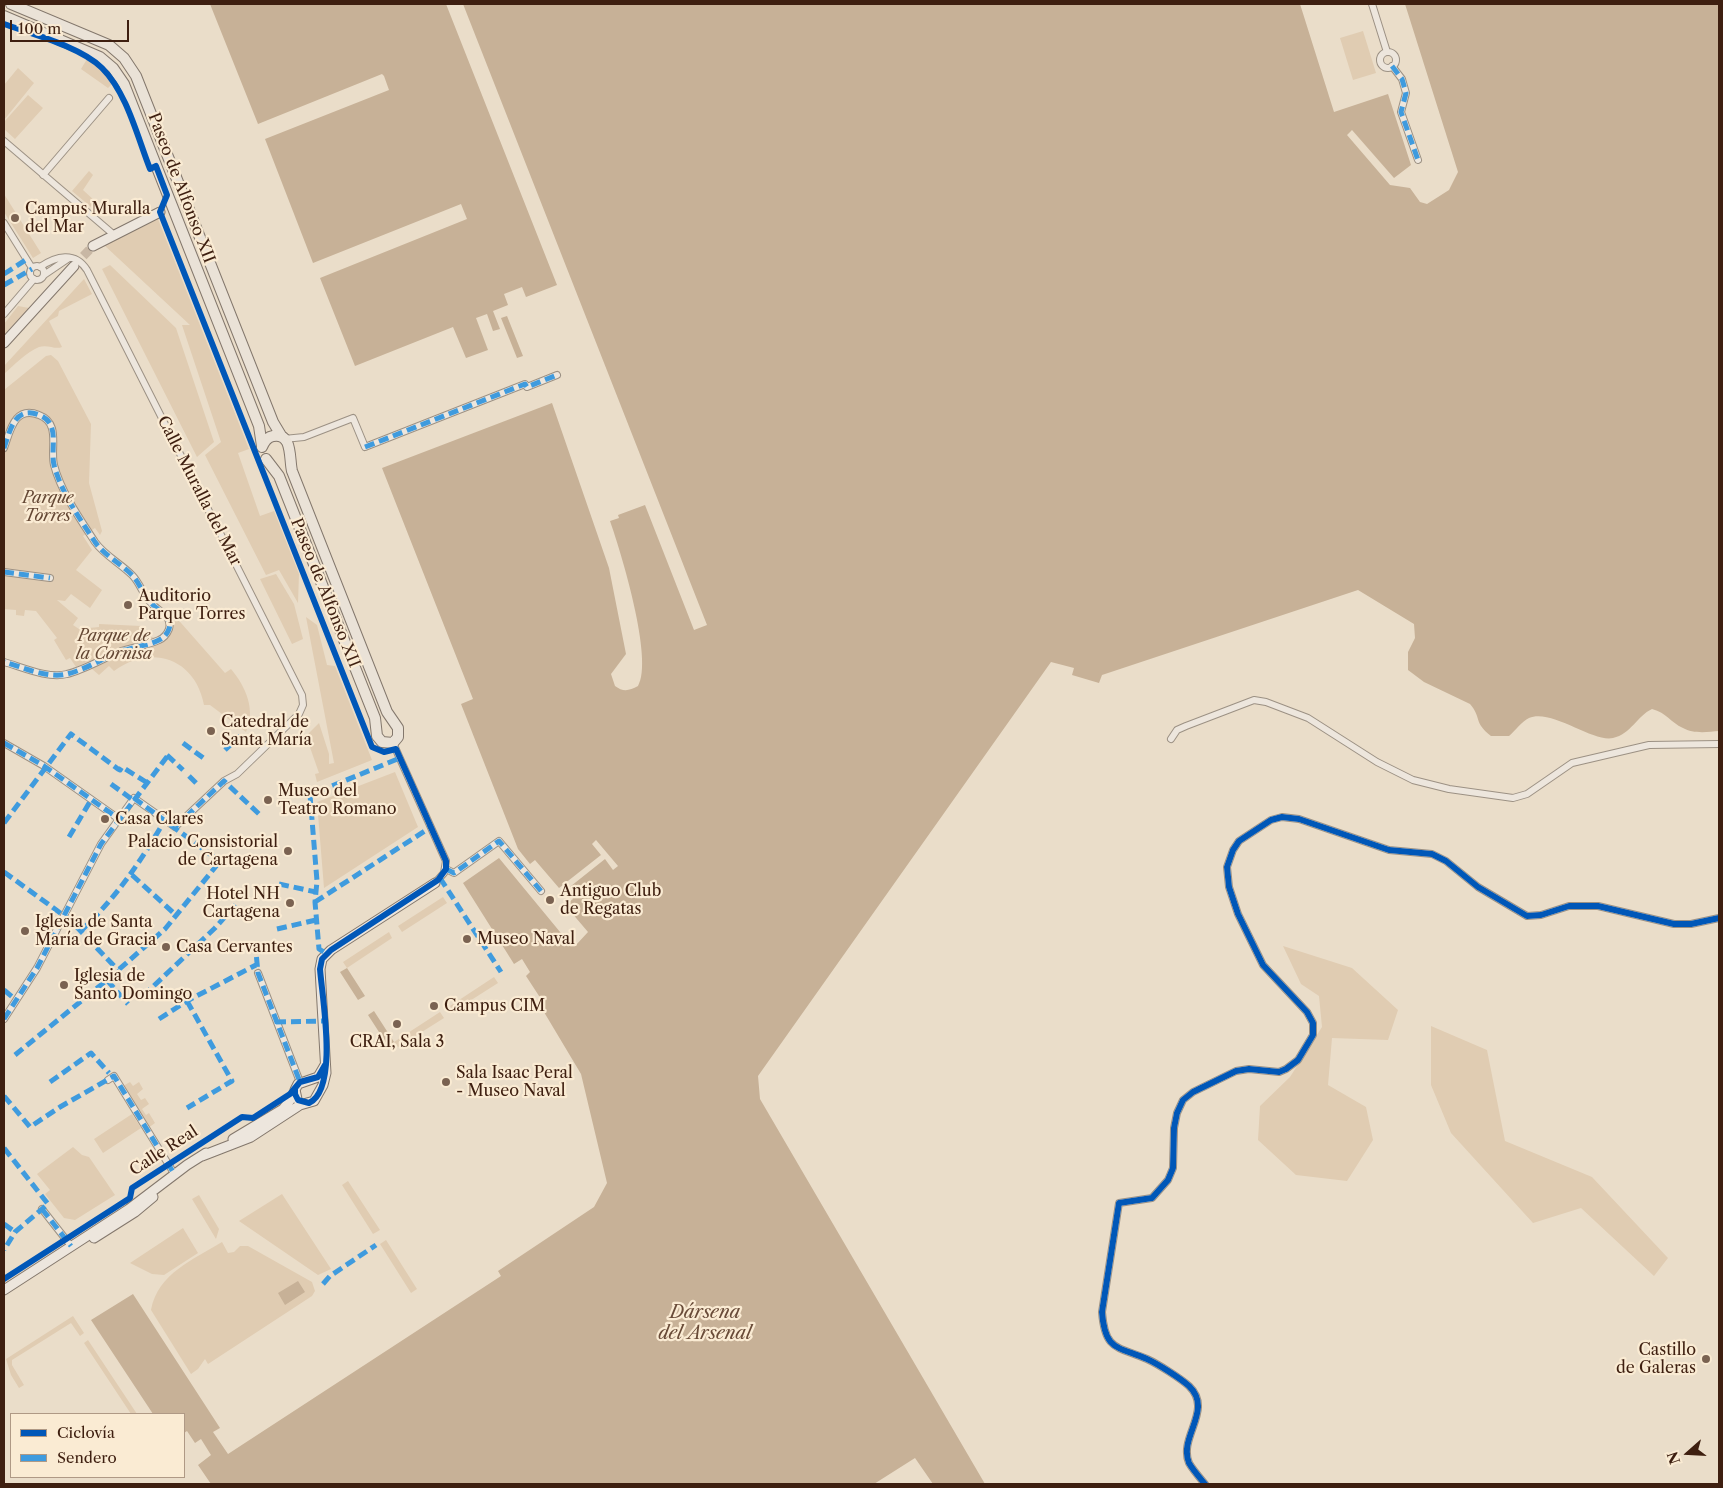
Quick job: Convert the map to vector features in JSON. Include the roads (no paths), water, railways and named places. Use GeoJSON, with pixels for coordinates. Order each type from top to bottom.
{"type":"FeatureCollection","features":[{"type":"Feature","properties":{"kind":"main road","name":"Paseo de Alfonso XII"},"geometry":{"type":"LineString","coordinates":[[11,4],[98,39],[109,45],[124,58],[142,89],[274,422],[283,438]]}},
{"type":"Feature","properties":{"kind":"main road","name":"Paseo de Alfonso XII"},"geometry":{"type":"LineString","coordinates":[[4,16],[100,57],[113,68],[129,95],[259,426],[262,447]]}},
{"type":"Feature","properties":{"kind":"main road"},"geometry":{"type":"LineString","coordinates":[[160,212],[167,194]]}},
{"type":"Feature","properties":{"kind":"main road"},"geometry":{"type":"LineString","coordinates":[[93,246],[113,234],[160,212],[175,215],[189,210]]}},
{"type":"Feature","properties":{"kind":"main road"},"geometry":{"type":"LineString","coordinates":[[4,343],[72,262]]}},
{"type":"Feature","properties":{"kind":"main road"},"geometry":{"type":"LineString","coordinates":[[270,437],[283,438],[290,451],[285,460],[278,463],[266,460],[262,447],[270,437]]}},
{"type":"Feature","properties":{"kind":"main road","name":"Paseo de Alfonso XII"},"geometry":{"type":"LineString","coordinates":[[290,451],[290,463],[295,478],[384,704],[395,724]]}},
{"type":"Feature","properties":{"kind":"main road","name":"Paseo de Alfonso XII"},"geometry":{"type":"LineString","coordinates":[[266,460],[278,476],[375,718],[377,730]]}},
{"type":"Feature","properties":{"kind":"main road"},"geometry":{"type":"LineString","coordinates":[[386,722],[395,724],[399,734],[393,743],[388,744],[380,741],[377,730],[386,722]]}},
{"type":"Feature","properties":{"kind":"main road"},"geometry":{"type":"LineString","coordinates":[[326,1055],[321,1074],[315,1079],[304,1081],[295,1088],[295,1094],[300,1102],[308,1103],[317,1096],[325,1079],[326,1055],[320,969],[322,959],[329,952],[435,883]]}},
{"type":"Feature","properties":{"kind":"main road"},"geometry":{"type":"LineString","coordinates":[[304,1081],[317,1086],[317,1096]]}},
{"type":"Feature","properties":{"kind":"main road","name":"Calle Real"},"geometry":{"type":"LineString","coordinates":[[4,1290],[129,1209],[202,1156],[283,1109],[295,1094]]}},
{"type":"Feature","properties":{"kind":"main road","name":"Calle Real"},"geometry":{"type":"LineString","coordinates":[[202,1156],[250,1137],[300,1105],[308,1103]]}},
{"type":"Feature","properties":{"kind":"main road","name":"Calle Real"},"geometry":{"type":"LineString","coordinates":[[4,1297],[135,1212],[175,1175]]}},
{"type":"Feature","properties":{"kind":"street"},"geometry":{"type":"LineString","coordinates":[[1372,4],[1387,52]]}},
{"type":"Feature","properties":{"kind":"street"},"geometry":{"type":"LineString","coordinates":[[1387,52],[1392,53],[1395,57],[1396,62],[1392,66],[1384,66],[1381,62],[1381,57],[1387,52]]}},
{"type":"Feature","properties":{"kind":"street"},"geometry":{"type":"LineString","coordinates":[[1392,66],[1402,79],[1406,93],[1401,112],[1418,160]]}},
{"type":"Feature","properties":{"kind":"street"},"geometry":{"type":"LineString","coordinates":[[43,175],[109,98]]}},
{"type":"Feature","properties":{"kind":"street"},"geometry":{"type":"LineString","coordinates":[[4,141],[113,234]]}},
{"type":"Feature","properties":{"kind":"street"},"geometry":{"type":"LineString","coordinates":[[4,223],[36,268],[44,275]]}},
{"type":"Feature","properties":{"kind":"street"},"geometry":{"type":"LineString","coordinates":[[34,279],[30,273],[54,258],[72,262]]}},
{"type":"Feature","properties":{"kind":"street"},"geometry":{"type":"LineString","coordinates":[[34,279],[39,280],[44,275],[72,262]]}},
{"type":"Feature","properties":{"kind":"street","name":"Calle Muralla del Mar"},"geometry":{"type":"LineString","coordinates":[[72,262],[80,262],[88,270],[302,695],[303,705],[299,714],[237,774],[224,782],[175,827],[134,798],[119,819]]}},
{"type":"Feature","properties":{"kind":"street"},"geometry":{"type":"LineString","coordinates":[[4,314],[34,279]]}},
{"type":"Feature","properties":{"kind":"street"},"geometry":{"type":"LineString","coordinates":[[283,438],[304,437],[354,418],[365,447],[525,384],[527,387],[557,375]]}},
{"type":"Feature","properties":{"kind":"street"},"geometry":{"type":"LineString","coordinates":[[4,448],[11,426],[18,416],[37,414],[49,422],[54,435],[54,466],[74,508],[100,548],[133,576],[150,603],[168,618],[170,625],[168,632],[159,640],[118,652],[66,674],[44,673],[4,662]]}},
{"type":"Feature","properties":{"kind":"street"},"geometry":{"type":"LineString","coordinates":[[290,451],[304,437]]}},
{"type":"Feature","properties":{"kind":"street"},"geometry":{"type":"LineString","coordinates":[[4,572],[50,578]]}},
{"type":"Feature","properties":{"kind":"street"},"geometry":{"type":"LineString","coordinates":[[1171,739],[1177,730],[1254,700],[1308,718],[1377,762],[1413,780],[1449,789],[1513,798],[1527,794],[1572,763],[1648,745],[1719,744]]}},
{"type":"Feature","properties":{"kind":"street"},"geometry":{"type":"LineString","coordinates":[[4,743],[44,766],[119,819],[101,844],[36,968],[4,1019]]}},
{"type":"Feature","properties":{"kind":"street"},"geometry":{"type":"LineString","coordinates":[[393,743],[445,857],[446,869],[435,883]]}},
{"type":"Feature","properties":{"kind":"street"},"geometry":{"type":"LineString","coordinates":[[1205,1484],[1188,1461],[1188,1447],[1199,1413],[1196,1397],[1189,1387],[1148,1360],[1118,1349],[1108,1339],[1103,1327],[1102,1312],[1119,1203],[1152,1198],[1168,1180],[1173,1168],[1176,1113],[1183,1100],[1193,1092],[1236,1071],[1249,1069],[1279,1072],[1286,1070],[1298,1060],[1313,1035],[1312,1023],[1307,1012],[1263,965],[1238,914],[1229,887],[1227,867],[1232,850],[1239,842],[1271,820],[1282,817],[1299,819],[1389,850],[1432,854],[1446,862],[1478,887],[1527,916],[1541,916],[1569,906],[1598,906],[1674,924],[1691,924],[1719,918]]}},
{"type":"Feature","properties":{"kind":"street"},"geometry":{"type":"LineString","coordinates":[[446,869],[454,872],[499,841],[541,891]]}},
{"type":"Feature","properties":{"kind":"street"},"geometry":{"type":"LineString","coordinates":[[258,973],[304,1081]]}},
{"type":"Feature","properties":{"kind":"street"},"geometry":{"type":"LineString","coordinates":[[108,1080],[114,1076],[175,1175]]}},
{"type":"Feature","properties":{"kind":"street"},"geometry":{"type":"LineString","coordinates":[[42,1209],[71,1246]]}},
{"type":"Feature","properties":{"kind":"water"},"geometry":{"type":"Polygon","coordinates":[[[210,4],[446,4],[557,285],[526,297],[522,287],[504,294],[508,305],[493,311],[500,329],[493,331],[487,314],[476,318],[488,350],[466,358],[453,327],[355,366],[320,278],[467,219],[461,204],[313,263],[265,139],[389,90],[384,76],[382,74],[258,124],[210,4]]]}},
{"type":"Feature","properties":{"kind":"water","name":"Dársena del Arsenal"},"geometry":{"type":"Polygon","coordinates":[[[463,4],[1300,4],[1334,112],[1388,94],[1411,165],[1394,178],[1352,130],[1347,135],[1390,185],[1410,188],[1420,202],[1427,204],[1449,190],[1458,172],[1405,4],[1719,4],[1719,731],[1701,732],[1687,730],[1652,709],[1625,733],[1613,738],[1595,736],[1560,721],[1538,716],[1526,719],[1509,736],[1491,736],[1482,727],[1470,704],[1424,682],[1408,670],[1408,652],[1415,638],[1414,624],[1358,590],[1102,675],[1099,683],[1072,675],[1074,668],[1051,662],[758,1076],[760,1099],[985,1484],[933,1484],[915,1458],[874,1484],[211,1484],[198,1465],[211,1455],[201,1439],[195,1443],[187,1431],[185,1432],[185,1413],[152,1413],[91,1320],[133,1294],[220,1428],[213,1432],[228,1454],[501,1276],[498,1271],[594,1207],[607,1183],[581,1074],[538,1002],[541,999],[526,976],[530,972],[522,959],[514,964],[463,883],[499,858],[565,938],[576,945],[588,932],[565,905],[573,899],[566,890],[605,859],[613,870],[618,866],[596,840],[592,844],[601,855],[559,888],[535,860],[530,864],[518,849],[461,704],[473,699],[382,468],[552,403],[609,568],[626,654],[611,674],[615,686],[623,690],[635,688],[638,686],[642,673],[642,654],[634,605],[610,521],[619,518],[618,515],[645,505],[694,630],[707,625],[463,4]]]}},
{"type":"Feature","properties":{"kind":"water"},"geometry":{"type":"Polygon","coordinates":[[[507,316],[523,356],[517,358],[501,318],[507,316]]]}},
{"type":"Feature","properties":{"kind":"water"},"geometry":{"type":"Polygon","coordinates":[[[347,968],[365,996],[358,1000],[340,972],[347,968]]]}},
{"type":"Feature","properties":{"kind":"water"},"geometry":{"type":"Polygon","coordinates":[[[374,1011],[394,1042],[388,1046],[368,1015],[374,1011]]]}},
{"type":"Feature","properties":{"kind":"water"},"geometry":{"type":"Polygon","coordinates":[[[298,1281],[305,1292],[285,1305],[278,1293],[298,1281]]]}},
{"type":"Feature","properties":{"kind":"tunnel"},"geometry":{"type":"LineString","coordinates":[[74,266],[93,246]]}},
{"type":"Feature","properties":{"kind":"place","name":"Campus Muralla del Mar"},"geometry":{"type":"Point","coordinates":[15,218]}},
{"type":"Feature","properties":{"kind":"place","name":"Auditorio Parque Torres"},"geometry":{"type":"Point","coordinates":[128,605]}},
{"type":"Feature","properties":{"kind":"place","name":"Catedral de Santa María"},"geometry":{"type":"Point","coordinates":[211,731]}},
{"type":"Feature","properties":{"kind":"place","name":"Museo del Teatro Romano"},"geometry":{"type":"Point","coordinates":[268,800]}},
{"type":"Feature","properties":{"kind":"place","name":"Casa Clares"},"geometry":{"type":"Point","coordinates":[105,819]}},
{"type":"Feature","properties":{"kind":"place","name":"Palacio Consistorial de Cartagena"},"geometry":{"type":"Point","coordinates":[288,851]}},
{"type":"Feature","properties":{"kind":"place","name":"Antiguo Club de Regatas"},"geometry":{"type":"Point","coordinates":[550,900]}},
{"type":"Feature","properties":{"kind":"place","name":"Hotel NH Cartagena"},"geometry":{"type":"Point","coordinates":[290,903]}},
{"type":"Feature","properties":{"kind":"place","name":"Iglesia de Santa María de Gracia"},"geometry":{"type":"Point","coordinates":[25,931]}},
{"type":"Feature","properties":{"kind":"place","name":"Museo Naval"},"geometry":{"type":"Point","coordinates":[467,939]}},
{"type":"Feature","properties":{"kind":"place","name":"Casa Cervantes"},"geometry":{"type":"Point","coordinates":[166,947]}},
{"type":"Feature","properties":{"kind":"place","name":"Iglesia de Santo Domingo"},"geometry":{"type":"Point","coordinates":[64,985]}},
{"type":"Feature","properties":{"kind":"place","name":"Campus CIM"},"geometry":{"type":"Point","coordinates":[434,1006]}},
{"type":"Feature","properties":{"kind":"place","name":"CRAI, Sala 3"},"geometry":{"type":"Point","coordinates":[397,1024]}},
{"type":"Feature","properties":{"kind":"place","name":"Sala Isaac Peral - Museo Naval"},"geometry":{"type":"Point","coordinates":[446,1082]}},
{"type":"Feature","properties":{"kind":"place","name":"Castillo de Galeras"},"geometry":{"type":"Point","coordinates":[1706,1359]}},
{"type":"Feature","properties":{"kind":"park label","name":"Parque Torres"},"geometry":{"type":"Point","coordinates":[48,507]}},
{"type":"Feature","properties":{"kind":"park label","name":"Parque de la Cornisa"},"geometry":{"type":"Point","coordinates":[114,645]}}]}
